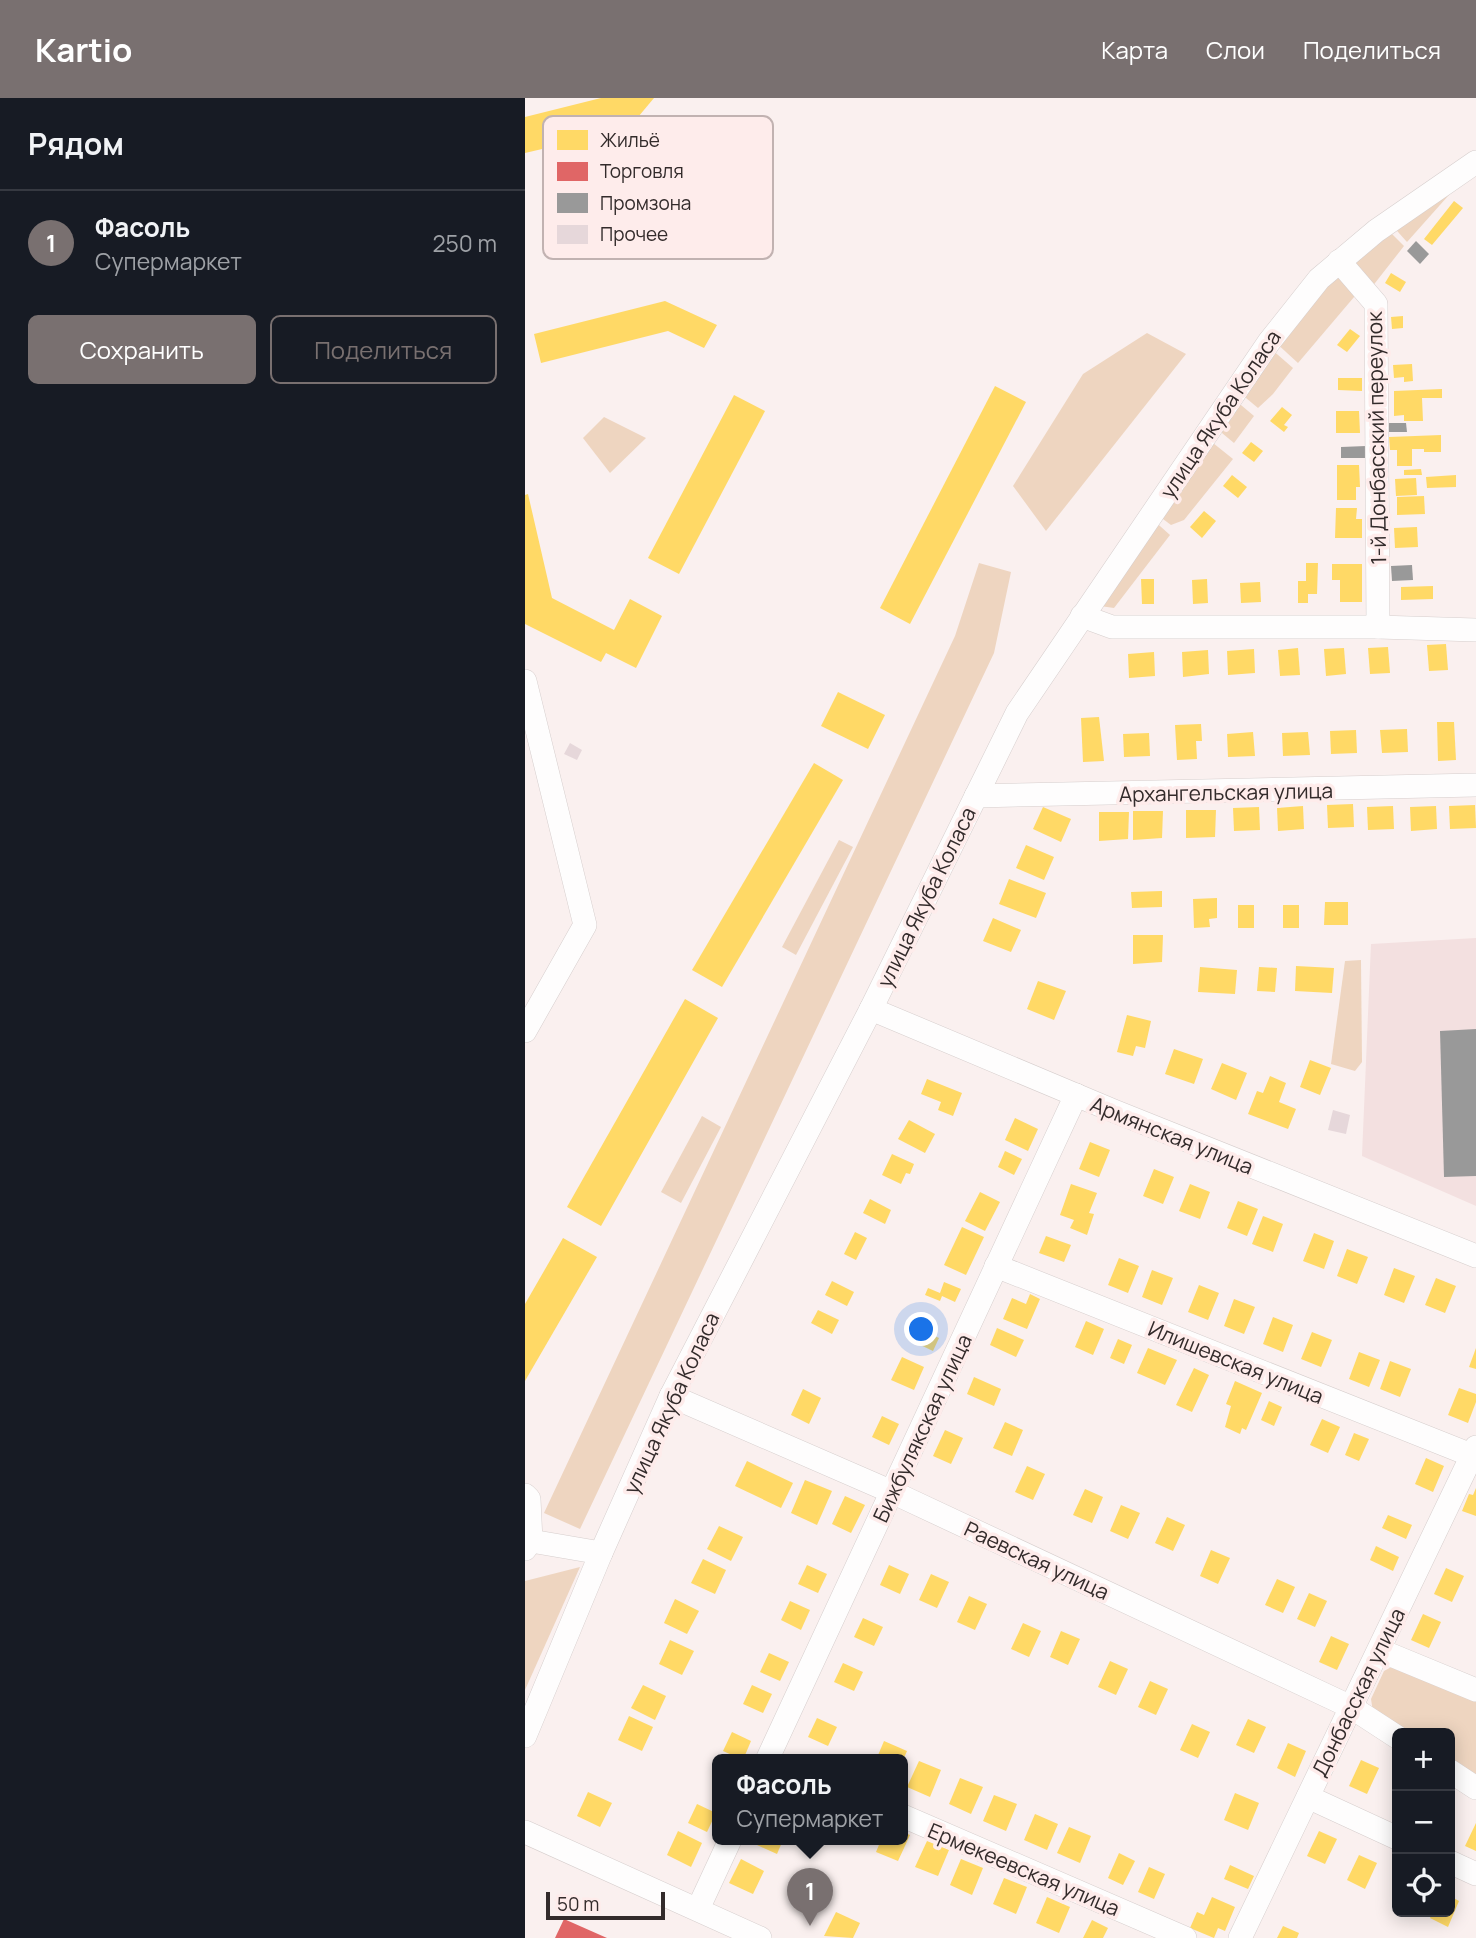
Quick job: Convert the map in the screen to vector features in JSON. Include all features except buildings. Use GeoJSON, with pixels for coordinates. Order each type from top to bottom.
{"type":"FeatureCollection","features":[{"type":"Feature","properties":{"kind":"street","name":"улица Якуба Коласа"},"geometry":{"type":"LineString","coordinates":[[525,1736],[601,1553],[671,1396],[871,1009],[1017,713],[1269,342],[1319,278],[1376,231],[1476,162]]}},
{"type":"Feature","properties":{"kind":"street","name":"1-й Донбасский переулок"},"geometry":{"type":"LineString","coordinates":[[1339,261],[1376,304],[1378,627]]}},
{"type":"Feature","properties":{"kind":"street"},"geometry":{"type":"LineString","coordinates":[[1082,616],[1112,627],[1378,627],[1476,630]]}},
{"type":"Feature","properties":{"kind":"street"},"geometry":{"type":"LineString","coordinates":[[525,681],[585,925],[525,1031]]}},
{"type":"Feature","properties":{"kind":"street","name":"Архангельская улица"},"geometry":{"type":"LineString","coordinates":[[976,796],[1476,785]]}},
{"type":"Feature","properties":{"kind":"street","name":"Армянская улица"},"geometry":{"type":"LineString","coordinates":[[871,1009],[1076,1095],[1476,1256]]}},
{"type":"Feature","properties":{"kind":"street","name":"Бижбулякская улица"},"geometry":{"type":"LineString","coordinates":[[771,1754],[1076,1095]]}},
{"type":"Feature","properties":{"kind":"street","name":"Илишевская улица"},"geometry":{"type":"LineString","coordinates":[[996,1266],[1475,1453]]}},
{"type":"Feature","properties":{"kind":"street","name":"Раевская улица"},"geometry":{"type":"LineString","coordinates":[[671,1396],[892,1492],[1351,1707],[1392,1734]]}},
{"type":"Feature","properties":{"kind":"street","name":"Донбасская улица"},"geometry":{"type":"LineString","coordinates":[[1240,1938],[1475,1453]]}},
{"type":"Feature","properties":{"kind":"street"},"geometry":{"type":"LineString","coordinates":[[525,1494],[529,1499],[528,1545],[601,1553]]}},
{"type":"Feature","properties":{"kind":"street"},"geometry":{"type":"LineString","coordinates":[[1379,1650],[1476,1690]]}},
{"type":"Feature","properties":{"kind":"street"},"geometry":{"type":"LineString","coordinates":[[1455,1774],[1476,1788]]}},
{"type":"Feature","properties":{"kind":"street"},"geometry":{"type":"LineString","coordinates":[[1308,1797],[1392,1836]]}},
{"type":"Feature","properties":{"kind":"street","name":"Ермекеевская улица"},"geometry":{"type":"LineString","coordinates":[[908,1818],[1185,1938]]}},
{"type":"Feature","properties":{"kind":"street"},"geometry":{"type":"LineString","coordinates":[[525,1832],[760,1938]]}},
{"type":"Feature","properties":{"kind":"street"},"geometry":{"type":"LineString","coordinates":[[698,1909],[728,1845]]}},
{"type":"Feature","properties":{"kind":"street"},"geometry":{"type":"LineString","coordinates":[[1455,1864],[1476,1874]]}},
{"type":"Feature","properties":{"kind":"shaded area"},"geometry":{"type":"Polygon","coordinates":[[[1456,187],[1407,242],[1390,223],[1456,187]]]}},
{"type":"Feature","properties":{"kind":"shaded area"},"geometry":{"type":"Polygon","coordinates":[[[1385,227],[1404,246],[1368,292],[1342,263],[1385,227]]]}},
{"type":"Feature","properties":{"kind":"shaded area"},"geometry":{"type":"Polygon","coordinates":[[[1339,265],[1360,290],[1298,363],[1274,341],[1339,265]]]}},
{"type":"Feature","properties":{"kind":"shaded area"},"geometry":{"type":"Polygon","coordinates":[[[1147,333],[1186,354],[1046,531],[1013,486],[1083,374],[1147,333]]]}},
{"type":"Feature","properties":{"kind":"shaded area"},"geometry":{"type":"Polygon","coordinates":[[[1270,348],[1293,368],[1258,408],[1240,393],[1270,348]]]}},
{"type":"Feature","properties":{"kind":"shaded area"},"geometry":{"type":"Polygon","coordinates":[[[1235,400],[1254,416],[1234,443],[1216,428],[1235,400]]]}},
{"type":"Feature","properties":{"kind":"shaded area"},"geometry":{"type":"Polygon","coordinates":[[[604,417],[646,438],[610,473],[583,438],[604,417]]]}},
{"type":"Feature","properties":{"kind":"shaded area"},"geometry":{"type":"Polygon","coordinates":[[[1208,439],[1233,459],[1184,520],[1171,525],[1155,513],[1208,439]]]}},
{"type":"Feature","properties":{"kind":"shaded area"},"geometry":{"type":"Polygon","coordinates":[[[1151,518],[1170,535],[1114,608],[1093,605],[1151,518]]]}},
{"type":"Feature","properties":{"kind":"shaded area"},"geometry":{"type":"Polygon","coordinates":[[[979,563],[1011,572],[994,653],[580,1529],[544,1513],[955,636],[979,563]]]}},
{"type":"Feature","properties":{"kind":"shaded area"},"geometry":{"type":"Polygon","coordinates":[[[839,840],[853,847],[796,955],[782,947],[839,840]]]}},
{"type":"Feature","properties":{"kind":"shaded area"},"geometry":{"type":"Polygon","coordinates":[[[1476,938],[1476,1206],[1362,1156],[1371,944],[1476,938]]]}},
{"type":"Feature","properties":{"kind":"shaded area"},"geometry":{"type":"Polygon","coordinates":[[[1361,960],[1362,1062],[1355,1071],[1331,1064],[1345,961],[1361,960]]]}},
{"type":"Feature","properties":{"kind":"shaded area"},"geometry":{"type":"Polygon","coordinates":[[[702,1116],[721,1127],[681,1203],[661,1192],[702,1116]]]}},
{"type":"Feature","properties":{"kind":"shaded area"},"geometry":{"type":"Polygon","coordinates":[[[580,1567],[525,1690],[525,1581],[580,1567]]]}},
{"type":"Feature","properties":{"kind":"shaded area"},"geometry":{"type":"Polygon","coordinates":[[[1395,1665],[1476,1699],[1476,1778],[1455,1764],[1455,1728],[1398,1728],[1373,1712],[1371,1699],[1384,1671],[1395,1665]]]}},
{"type":"Feature","properties":{"kind":"place","name":"Фасоль"},"geometry":{"type":"Point","coordinates":[810,1926]}}]}
